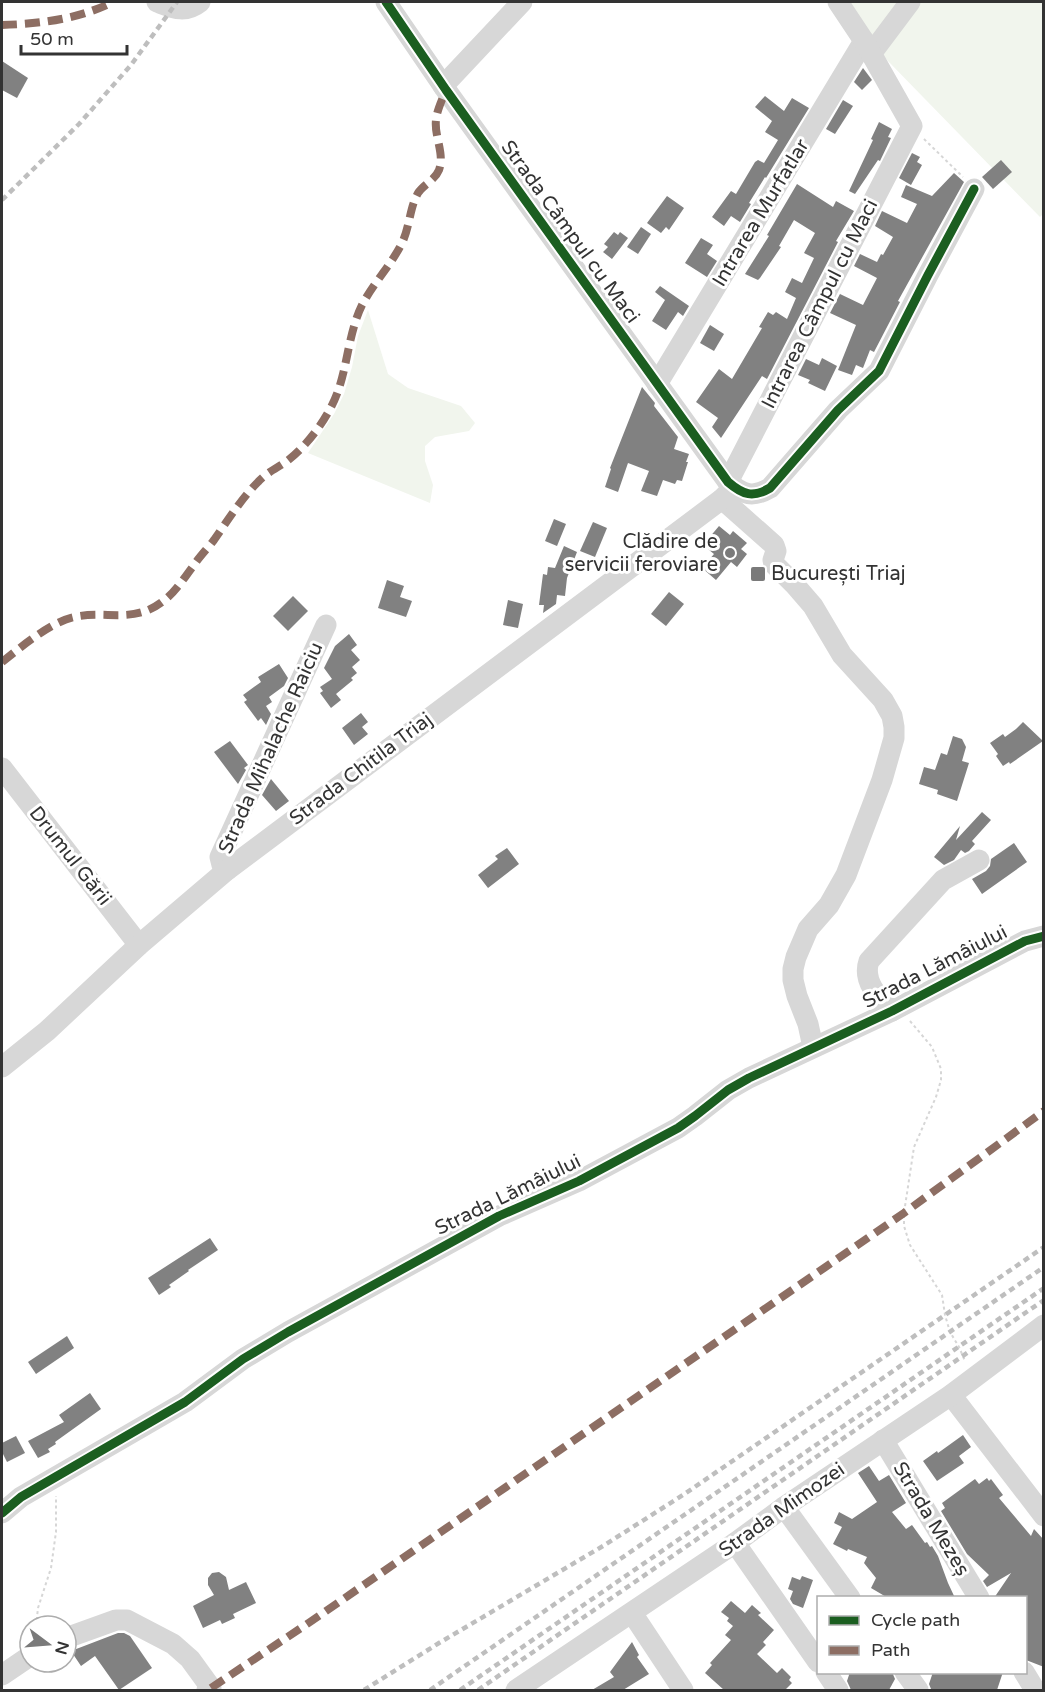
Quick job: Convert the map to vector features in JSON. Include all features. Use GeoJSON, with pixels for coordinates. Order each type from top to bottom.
{"type":"FeatureCollection","features":[{"type":"Feature","properties":{"kind":"street"},"geometry":{"type":"LineString","coordinates":[[157,2],[183,10],[190,9],[200,2]]}},
{"type":"Feature","properties":{"kind":"street","name":"Strada Câmpul cu Maci"},"geometry":{"type":"LineString","coordinates":[[386,2],[443,86],[657,384],[728,489],[774,545],[776,551],[772,560],[774,564],[813,606],[842,655],[875,689],[892,716],[894,738],[882,780],[846,874],[829,905],[808,929],[796,957],[793,980],[813,1047]]}},
{"type":"Feature","properties":{"kind":"street"},"geometry":{"type":"LineString","coordinates":[[443,86],[522,2]]}},
{"type":"Feature","properties":{"kind":"street"},"geometry":{"type":"LineString","coordinates":[[838,2],[868,47],[912,126]]}},
{"type":"Feature","properties":{"kind":"street","name":"Intrarea Murfatlar"},"geometry":{"type":"LineString","coordinates":[[657,384],[868,47],[910,2]]}},
{"type":"Feature","properties":{"kind":"street","name":"Intrarea Câmpul cu Maci"},"geometry":{"type":"LineString","coordinates":[[728,489],[912,126]]}},
{"type":"Feature","properties":{"kind":"street"},"geometry":{"type":"LineString","coordinates":[[728,489],[753,495],[770,488],[783,476],[838,410],[879,371],[974,189]]}},
{"type":"Feature","properties":{"kind":"street","name":"Strada Chitila Triaj"},"geometry":{"type":"LineString","coordinates":[[2,1067],[47,1031],[139,945],[226,870],[728,489]]}},
{"type":"Feature","properties":{"kind":"street","name":"Strada Mihalache Raiciu"},"geometry":{"type":"LineString","coordinates":[[226,870],[220,857],[326,625]]}},
{"type":"Feature","properties":{"kind":"street","name":"Drumul Gării"},"geometry":{"type":"LineString","coordinates":[[2,768],[139,945]]}},
{"type":"Feature","properties":{"kind":"street"},"geometry":{"type":"LineString","coordinates":[[891,1011],[867,976],[866,969],[869,961],[943,879],[979,860]]}},
{"type":"Feature","properties":{"kind":"street","name":"Strada Lămâiului"},"geometry":{"type":"LineString","coordinates":[[2,1513],[21,1497],[185,1402],[243,1359],[288,1332],[499,1216],[579,1180],[668,1133],[695,1116],[728,1090],[749,1078],[891,1011],[1025,941],[1044,936]]}},
{"type":"Feature","properties":{"kind":"street","name":"Strada Mimozei"},"geometry":{"type":"LineString","coordinates":[[516,1690],[951,1395],[1044,1325]]}},
{"type":"Feature","properties":{"kind":"street"},"geometry":{"type":"LineString","coordinates":[[951,1395],[1044,1516]]}},
{"type":"Feature","properties":{"kind":"street","name":"Strada Mezeș"},"geometry":{"type":"LineString","coordinates":[[883,1440],[977,1596]]}},
{"type":"Feature","properties":{"kind":"street"},"geometry":{"type":"LineString","coordinates":[[784,1507],[849,1596]]}},
{"type":"Feature","properties":{"kind":"street"},"geometry":{"type":"LineString","coordinates":[[735,1543],[817,1659]]}},
{"type":"Feature","properties":{"kind":"street"},"geometry":{"type":"LineString","coordinates":[[632,1613],[675,1686]]}},
{"type":"Feature","properties":{"kind":"street"},"geometry":{"type":"LineString","coordinates":[[78,1634],[116,1620],[127,1620],[172,1644],[190,1659],[209,1689]]}},
{"type":"Feature","properties":{"kind":"street"},"geometry":{"type":"LineString","coordinates":[[2,1674],[18,1664]]}},
{"type":"Feature","properties":{"kind":"street"},"geometry":{"type":"LineString","coordinates":[[827,1674],[838,1690]]}},
{"type":"Feature","properties":{"kind":"street"},"geometry":{"type":"LineString","coordinates":[[906,1674],[918,1690]]}},
{"type":"Feature","properties":{"kind":"street"},"geometry":{"type":"LineString","coordinates":[[1025,1674],[1035,1690]]}},
{"type":"Feature","properties":{"kind":"path"},"geometry":{"type":"LineString","coordinates":[[912,126],[974,189]]}},
{"type":"Feature","properties":{"kind":"path"},"geometry":{"type":"LineString","coordinates":[[891,1011],[913,1023],[932,1047],[942,1069],[936,1096],[914,1147],[904,1226],[910,1245],[942,1295],[950,1332],[963,1356],[966,1367]]}},
{"type":"Feature","properties":{"kind":"path"},"geometry":{"type":"LineString","coordinates":[[37,1614],[51,1568],[56,1532],[56,1477]]}},
{"type":"Feature","properties":{"kind":"shaded area"},"geometry":{"type":"Polygon","coordinates":[[[844,2],[1043,2],[1043,214],[1040,217],[886,59],[844,2]]]}},
{"type":"Feature","properties":{"kind":"shaded area"},"geometry":{"type":"Polygon","coordinates":[[[368,310],[388,374],[408,388],[461,406],[475,423],[469,431],[435,437],[425,446],[425,461],[433,485],[430,503],[308,453],[334,414],[344,394],[358,336],[368,310]]]}},
{"type":"Feature","properties":{"kind":"building"},"geometry":{"type":"Polygon","coordinates":[[[2,61],[28,78],[17,98],[2,90],[2,61]]]}},
{"type":"Feature","properties":{"kind":"building"},"geometry":{"type":"Polygon","coordinates":[[[863,68],[872,80],[862,90],[854,82],[863,68]]]}},
{"type":"Feature","properties":{"kind":"building"},"geometry":{"type":"Polygon","coordinates":[[[765,96],[784,111],[792,98],[809,108],[749,203],[751,204],[740,222],[731,216],[724,226],[712,217],[731,191],[736,194],[755,162],[758,160],[764,163],[778,140],[765,132],[772,121],[755,107],[765,96]]]}},
{"type":"Feature","properties":{"kind":"building"},"geometry":{"type":"Polygon","coordinates":[[[843,100],[853,106],[835,134],[826,129],[843,100]]]}},
{"type":"Feature","properties":{"kind":"building"},"geometry":{"type":"Polygon","coordinates":[[[879,122],[892,129],[888,137],[891,138],[880,161],[878,160],[855,194],[849,191],[879,122]]]}},
{"type":"Feature","properties":{"kind":"building"},"geometry":{"type":"Polygon","coordinates":[[[912,153],[920,157],[917,162],[922,165],[911,185],[899,178],[912,153]]]}},
{"type":"Feature","properties":{"kind":"building"},"geometry":{"type":"Polygon","coordinates":[[[1001,160],[1012,172],[993,189],[982,177],[1001,160]]]}},
{"type":"Feature","properties":{"kind":"building"},"geometry":{"type":"Polygon","coordinates":[[[954,173],[964,182],[898,301],[900,302],[874,352],[870,350],[863,368],[856,365],[852,375],[838,370],[856,325],[830,313],[841,292],[840,294],[863,305],[877,278],[854,266],[860,254],[877,262],[893,237],[875,226],[882,211],[907,223],[917,204],[901,197],[906,185],[932,196],[954,173]]]}},
{"type":"Feature","properties":{"kind":"building"},"geometry":{"type":"Polygon","coordinates":[[[797,184],[833,207],[836,201],[854,211],[836,241],[838,242],[767,379],[762,376],[721,438],[712,427],[718,418],[696,402],[719,369],[732,379],[762,328],[759,327],[768,312],[773,315],[776,312],[787,319],[796,298],[785,292],[792,278],[802,283],[814,258],[804,253],[815,233],[794,220],[779,246],[781,247],[760,278],[758,280],[745,274],[797,184]]]}},
{"type":"Feature","properties":{"kind":"building"},"geometry":{"type":"Polygon","coordinates":[[[667,196],[684,208],[669,230],[666,227],[661,233],[647,223],[667,196]]]}},
{"type":"Feature","properties":{"kind":"building"},"geometry":{"type":"Polygon","coordinates":[[[641,227],[651,234],[638,254],[627,247],[641,227]]]}},
{"type":"Feature","properties":{"kind":"building"},"geometry":{"type":"Polygon","coordinates":[[[614,232],[618,235],[620,232],[628,238],[612,259],[603,252],[608,247],[604,244],[614,232]]]}},
{"type":"Feature","properties":{"kind":"building"},"geometry":{"type":"Polygon","coordinates":[[[701,238],[713,245],[707,254],[717,261],[707,277],[685,263],[701,238]]]}},
{"type":"Feature","properties":{"kind":"building"},"geometry":{"type":"Polygon","coordinates":[[[660,286],[689,306],[683,316],[678,312],[666,330],[652,321],[665,300],[655,292],[660,286]]]}},
{"type":"Feature","properties":{"kind":"building"},"geometry":{"type":"Polygon","coordinates":[[[710,325],[724,334],[714,351],[700,343],[710,325]]]}},
{"type":"Feature","properties":{"kind":"building"},"geometry":{"type":"Polygon","coordinates":[[[822,358],[837,366],[825,391],[808,383],[810,380],[798,375],[806,359],[819,365],[822,358]]]}},
{"type":"Feature","properties":{"kind":"building"},"geometry":{"type":"Polygon","coordinates":[[[642,387],[678,437],[674,449],[689,454],[682,481],[677,480],[675,484],[663,480],[657,496],[641,491],[649,471],[628,463],[618,492],[605,487],[610,468],[642,387]]]}},
{"type":"Feature","properties":{"kind":"building"},"geometry":{"type":"Polygon","coordinates":[[[554,519],[566,524],[557,546],[545,541],[554,519]]]}},
{"type":"Feature","properties":{"kind":"building"},"geometry":{"type":"Polygon","coordinates":[[[593,522],[607,528],[595,557],[580,551],[593,522]]]}},
{"type":"Feature","properties":{"kind":"building","name":"Clădire de servicii feroviare"},"geometry":{"type":"Polygon","coordinates":[[[719,526],[730,535],[733,531],[747,543],[741,549],[747,554],[737,567],[731,562],[716,580],[702,568],[714,554],[703,545],[719,526]]]}},
{"type":"Feature","properties":{"kind":"building"},"geometry":{"type":"Polygon","coordinates":[[[564,546],[577,552],[567,578],[565,596],[557,595],[556,604],[543,613],[544,605],[539,605],[543,574],[547,575],[548,567],[555,568],[564,546]]]}},
{"type":"Feature","properties":{"kind":"building"},"geometry":{"type":"Polygon","coordinates":[[[387,580],[404,586],[400,597],[412,601],[406,617],[378,608],[387,580]]]}},
{"type":"Feature","properties":{"kind":"building"},"geometry":{"type":"Polygon","coordinates":[[[669,592],[684,604],[666,626],[651,614],[669,592]]]}},
{"type":"Feature","properties":{"kind":"building"},"geometry":{"type":"Polygon","coordinates":[[[293,596],[308,611],[288,631],[273,616],[293,596]]]}},
{"type":"Feature","properties":{"kind":"building"},"geometry":{"type":"Polygon","coordinates":[[[508,600],[523,604],[518,628],[503,625],[508,600]]]}},
{"type":"Feature","properties":{"kind":"building"},"geometry":{"type":"Polygon","coordinates":[[[349,634],[357,645],[351,650],[360,660],[352,667],[357,673],[351,678],[353,680],[336,694],[341,700],[331,708],[320,693],[323,691],[320,687],[332,679],[324,668],[335,646],[349,634]]]}},
{"type":"Feature","properties":{"kind":"building"},"geometry":{"type":"Polygon","coordinates":[[[279,664],[288,678],[284,686],[269,697],[272,702],[266,706],[271,714],[266,725],[261,718],[258,721],[244,702],[247,700],[243,695],[261,682],[258,677],[279,664]]]}},
{"type":"Feature","properties":{"kind":"building"},"geometry":{"type":"Polygon","coordinates":[[[361,713],[368,722],[362,727],[368,734],[354,745],[342,728],[361,713]]]}},
{"type":"Feature","properties":{"kind":"building"},"geometry":{"type":"Polygon","coordinates":[[[1023,722],[1043,741],[1010,764],[1009,762],[1003,766],[990,743],[1003,734],[1005,737],[1023,722]]]}},
{"type":"Feature","properties":{"kind":"building"},"geometry":{"type":"Polygon","coordinates":[[[953,736],[962,739],[966,747],[962,761],[969,763],[957,801],[937,794],[938,790],[919,784],[924,767],[935,770],[941,753],[947,755],[953,736]]]}},
{"type":"Feature","properties":{"kind":"building"},"geometry":{"type":"Polygon","coordinates":[[[230,741],[248,765],[244,768],[246,770],[238,784],[214,752],[230,741]]]}},
{"type":"Feature","properties":{"kind":"building"},"geometry":{"type":"Polygon","coordinates":[[[271,779],[289,801],[276,811],[262,795],[271,779]]]}},
{"type":"Feature","properties":{"kind":"building"},"geometry":{"type":"Polygon","coordinates":[[[982,812],[991,820],[972,841],[975,844],[969,851],[965,853],[961,850],[954,860],[944,865],[934,857],[960,826],[956,840],[982,812]]]}},
{"type":"Feature","properties":{"kind":"building"},"geometry":{"type":"Polygon","coordinates":[[[1014,843],[1027,862],[982,894],[972,879],[986,871],[991,859],[1014,843]]]}},
{"type":"Feature","properties":{"kind":"building"},"geometry":{"type":"Polygon","coordinates":[[[507,848],[519,864],[488,888],[478,875],[498,859],[495,856],[507,848]]]}},
{"type":"Feature","properties":{"kind":"building"},"geometry":{"type":"Polygon","coordinates":[[[210,1238],[218,1250],[188,1270],[159,1295],[148,1278],[210,1238]]]}},
{"type":"Feature","properties":{"kind":"building"},"geometry":{"type":"Polygon","coordinates":[[[67,1336],[74,1348],[36,1374],[28,1362],[67,1336]]]}},
{"type":"Feature","properties":{"kind":"building"},"geometry":{"type":"Polygon","coordinates":[[[90,1393],[101,1409],[55,1442],[56,1444],[48,1449],[50,1452],[38,1458],[28,1441],[64,1422],[59,1415],[90,1393]]]}},
{"type":"Feature","properties":{"kind":"building"},"geometry":{"type":"Polygon","coordinates":[[[963,1435],[971,1447],[959,1456],[964,1463],[937,1481],[923,1461],[963,1435]]]}},
{"type":"Feature","properties":{"kind":"building"},"geometry":{"type":"Polygon","coordinates":[[[16,1436],[25,1453],[7,1462],[2,1452],[2,1443],[16,1436]]]}},
{"type":"Feature","properties":{"kind":"building"},"geometry":{"type":"Polygon","coordinates":[[[869,1466],[879,1481],[889,1475],[906,1503],[892,1512],[906,1529],[912,1525],[925,1543],[932,1546],[954,1596],[885,1596],[871,1588],[876,1578],[864,1563],[867,1557],[833,1544],[842,1527],[834,1523],[839,1512],[852,1519],[877,1502],[858,1473],[869,1466]]]}},
{"type":"Feature","properties":{"kind":"building"},"geometry":{"type":"Polygon","coordinates":[[[987,1478],[989,1481],[991,1479],[1003,1495],[999,1498],[1031,1536],[1034,1529],[1044,1540],[1044,1667],[1027,1660],[1027,1596],[995,1596],[1011,1573],[987,1587],[983,1581],[989,1575],[967,1554],[941,1511],[945,1508],[942,1503],[975,1479],[979,1484],[987,1478]]]}},
{"type":"Feature","properties":{"kind":"building"},"geometry":{"type":"Polygon","coordinates":[[[219,1572],[226,1577],[229,1590],[246,1582],[256,1603],[233,1614],[235,1618],[222,1624],[220,1620],[203,1628],[193,1606],[214,1595],[208,1585],[208,1578],[212,1573],[219,1572]]]}},
{"type":"Feature","properties":{"kind":"building"},"geometry":{"type":"Polygon","coordinates":[[[802,1576],[813,1580],[803,1608],[793,1604],[790,1599],[793,1591],[788,1589],[792,1577],[800,1580],[802,1576]]]}},
{"type":"Feature","properties":{"kind":"building"},"geometry":{"type":"Polygon","coordinates":[[[731,1601],[745,1613],[752,1605],[761,1613],[758,1615],[774,1630],[763,1642],[766,1645],[757,1654],[777,1673],[782,1668],[791,1677],[789,1680],[792,1683],[785,1690],[724,1690],[705,1673],[712,1665],[710,1663],[731,1640],[725,1635],[733,1626],[727,1621],[729,1618],[721,1612],[731,1601]]]}},
{"type":"Feature","properties":{"kind":"building"},"geometry":{"type":"Polygon","coordinates":[[[118,1633],[124,1633],[130,1636],[152,1668],[119,1690],[95,1656],[81,1666],[78,1662],[78,1648],[118,1633]]]}},
{"type":"Feature","properties":{"kind":"building"},"geometry":{"type":"Polygon","coordinates":[[[632,1642],[639,1655],[637,1657],[649,1674],[623,1690],[592,1690],[614,1677],[610,1672],[632,1642]]]}},
{"type":"Feature","properties":{"kind":"building"},"geometry":{"type":"Polygon","coordinates":[[[849,1674],[893,1674],[895,1679],[889,1690],[851,1690],[847,1681],[849,1674]]]}},
{"type":"Feature","properties":{"kind":"building"},"geometry":{"type":"Polygon","coordinates":[[[932,1674],[1002,1674],[997,1690],[936,1690],[931,1689],[929,1684],[932,1674]]]}},
{"type":"Feature","properties":{"kind":"railway"},"geometry":{"type":"LineString","coordinates":[[2,200],[79,124],[131,65],[177,2]]}},
{"type":"Feature","properties":{"kind":"railway"},"geometry":{"type":"LineString","coordinates":[[364,1690],[683,1495],[1044,1247]]}},
{"type":"Feature","properties":{"kind":"railway"},"geometry":{"type":"LineString","coordinates":[[430,1690],[1044,1267]]}},
{"type":"Feature","properties":{"kind":"railway"},"geometry":{"type":"LineString","coordinates":[[460,1690],[1044,1288]]}},
{"type":"Feature","properties":{"kind":"railway"},"geometry":{"type":"LineString","coordinates":[[478,1690],[1044,1300]]}},
{"type":"Feature","properties":{"kind":"marked path"},"geometry":{"type":"LineString","coordinates":[[2,25],[59,20],[87,13],[113,2]]}},
{"type":"Feature","properties":{"kind":"marked path"},"geometry":{"type":"LineString","coordinates":[[2,662],[36,636],[65,620],[86,615],[141,613],[162,602],[179,585],[252,489],[264,476],[293,456],[316,430],[336,397],[362,305],[401,245],[418,193],[439,170],[441,158],[436,120],[446,90]]}},
{"type":"Feature","properties":{"kind":"marked path"},"geometry":{"type":"LineString","coordinates":[[211,1688],[904,1213],[1044,1111]]}},
{"type":"Feature","properties":{"kind":"cycle path"},"geometry":{"type":"LineString","coordinates":[[386,2],[446,90],[728,482],[748,494],[770,488],[838,410],[879,371],[974,189]]}},
{"type":"Feature","properties":{"kind":"cycle path"},"geometry":{"type":"LineString","coordinates":[[2,1513],[21,1497],[185,1402],[243,1359],[288,1332],[499,1216],[579,1181],[678,1128],[728,1090],[749,1078],[892,1011],[1025,941],[1044,936]]}},
{"type":"Feature","properties":{"kind":"place","name":"Clădire de servicii feroviare"},"geometry":{"type":"Point","coordinates":[730,553]}},
{"type":"Feature","properties":{"kind":"place","name":"București Triaj"},"geometry":{"type":"Point","coordinates":[758,574]}}]}
